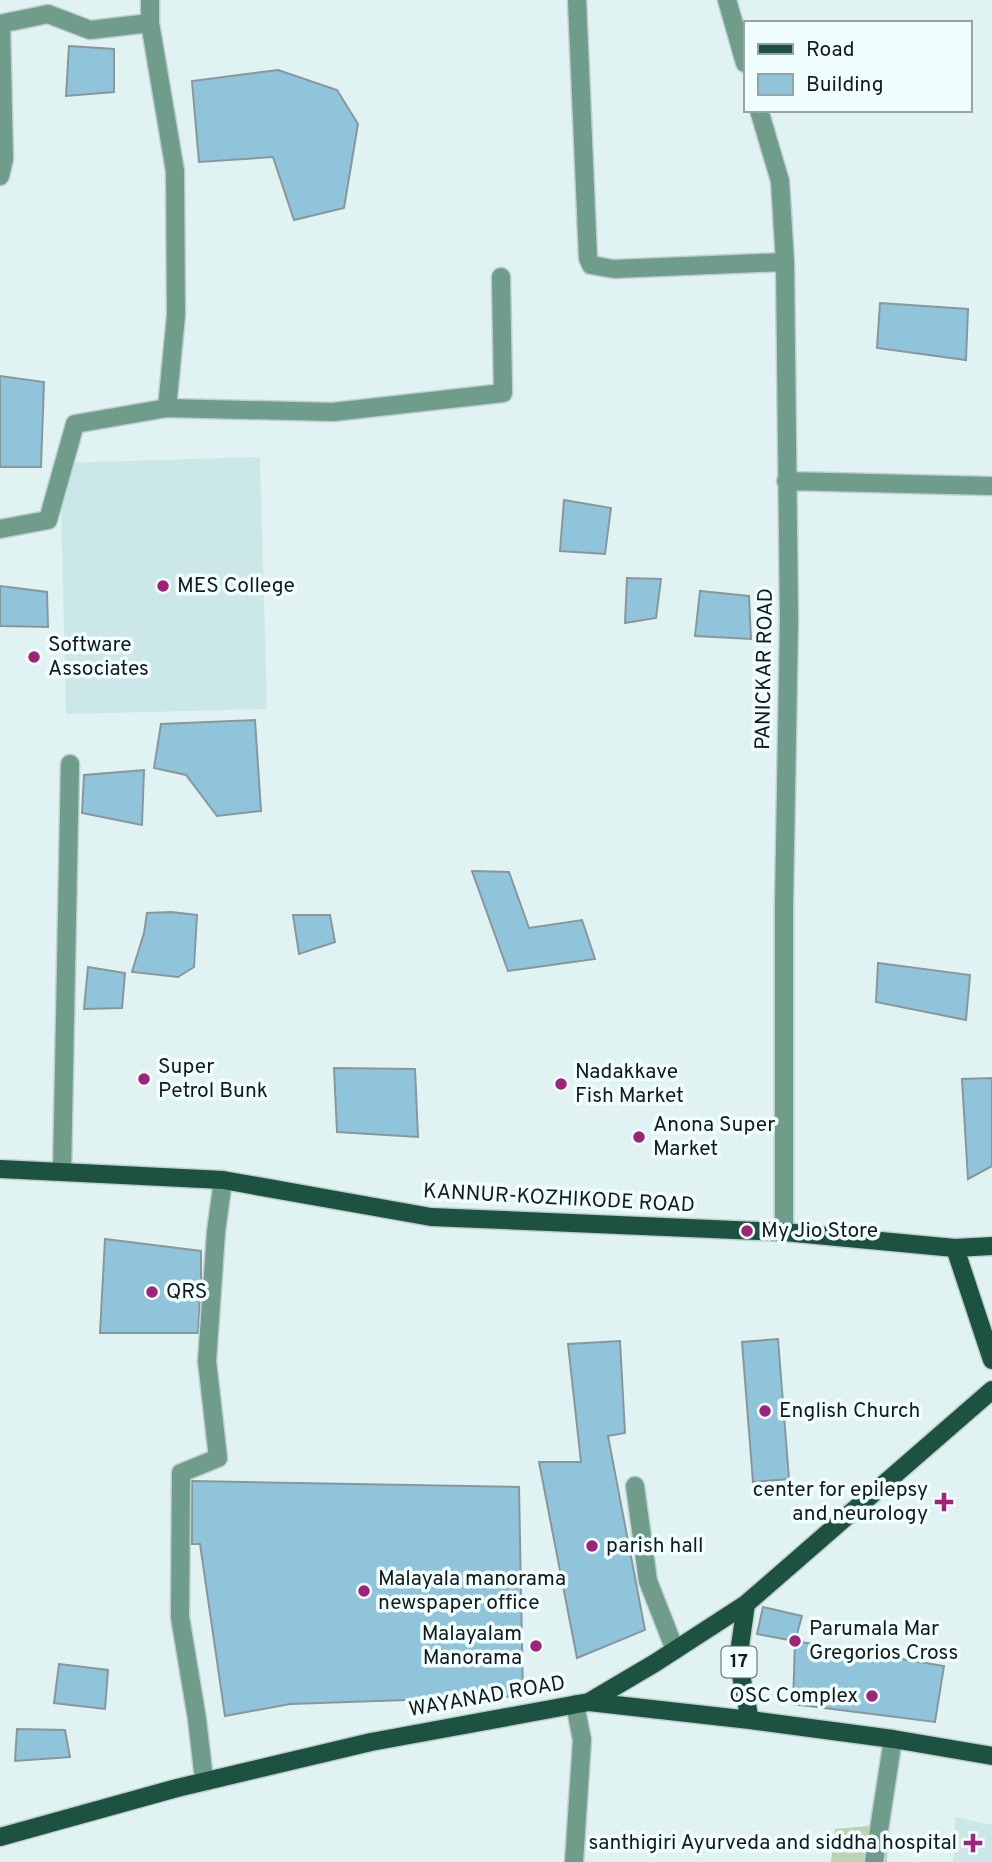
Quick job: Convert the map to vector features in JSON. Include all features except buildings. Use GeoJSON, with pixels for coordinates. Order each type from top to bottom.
{"type":"FeatureCollection","features":[{"type":"Feature","properties":{"kind":"main road","name":"KANNUR-KOZHIKODE ROAD"},"geometry":{"type":"LineString","coordinates":[[0,1169],[223,1180],[430,1217],[784,1232],[955,1248],[992,1246]]}},
{"type":"Feature","properties":{"kind":"main road"},"geometry":{"type":"LineString","coordinates":[[955,1248],[992,1360]]}},
{"type":"Feature","properties":{"kind":"main road"},"geometry":{"type":"LineString","coordinates":[[582,1703],[675,1650],[746,1604],[992,1390]]}},
{"type":"Feature","properties":{"kind":"main road","name":"17"},"geometry":{"type":"LineString","coordinates":[[746,1604],[738,1660],[750,1720]]}},
{"type":"Feature","properties":{"kind":"main road","name":"WAYANAD ROAD"},"geometry":{"type":"LineString","coordinates":[[0,1837],[207,1781],[371,1742],[582,1703],[750,1720],[893,1739],[992,1756]]}},
{"type":"Feature","properties":{"kind":"street"},"geometry":{"type":"LineString","coordinates":[[149,0],[150,23],[175,171],[176,314],[167,408]]}},
{"type":"Feature","properties":{"kind":"street"},"geometry":{"type":"LineString","coordinates":[[577,0],[588,258],[591,265],[614,269],[785,262]]}},
{"type":"Feature","properties":{"kind":"street"},"geometry":{"type":"LineString","coordinates":[[727,0],[744,60]]}},
{"type":"Feature","properties":{"kind":"street"},"geometry":{"type":"LineString","coordinates":[[0,176],[4,159],[1,24],[48,14],[90,30],[150,23]]}},
{"type":"Feature","properties":{"kind":"street","name":"PANICKAR ROAD"},"geometry":{"type":"LineString","coordinates":[[760,112],[780,181],[785,262],[789,620],[784,904],[784,1232]]}},
{"type":"Feature","properties":{"kind":"street"},"geometry":{"type":"LineString","coordinates":[[0,528],[48,520],[75,424],[167,408],[333,412],[503,393],[501,277]]}},
{"type":"Feature","properties":{"kind":"street"},"geometry":{"type":"LineString","coordinates":[[786,481],[992,486]]}},
{"type":"Feature","properties":{"kind":"street"},"geometry":{"type":"LineString","coordinates":[[62,1172],[70,764]]}},
{"type":"Feature","properties":{"kind":"street"},"geometry":{"type":"LineString","coordinates":[[207,1781],[203,1771],[180,1617],[181,1473],[218,1458],[207,1361],[216,1232],[223,1180]]}},
{"type":"Feature","properties":{"kind":"street"},"geometry":{"type":"LineString","coordinates":[[635,1486],[648,1581],[675,1650]]}},
{"type":"Feature","properties":{"kind":"street"},"geometry":{"type":"LineString","coordinates":[[575,1862],[582,1703]]}},
{"type":"Feature","properties":{"kind":"street"},"geometry":{"type":"LineString","coordinates":[[874,1862],[893,1739]]}},
{"type":"Feature","properties":{"kind":"shaded area","name":"MES College"},"geometry":{"type":"Polygon","coordinates":[[[260,457],[267,709],[66,714],[60,463],[260,457]]]}},
{"type":"Feature","properties":{"kind":"shaded area","name":"santhigiri Ayurveda and siddha hospital"},"geometry":{"type":"Polygon","coordinates":[[[955,1817],[992,1825],[992,1862],[953,1862],[955,1817]]]}},
{"type":"Feature","properties":{"kind":"green space"},"geometry":{"type":"Polygon","coordinates":[[[889,1824],[887,1862],[831,1862],[835,1829],[889,1824]]]}},
{"type":"Feature","properties":{"kind":"place","name":"MES College"},"geometry":{"type":"Point","coordinates":[163,586]}},
{"type":"Feature","properties":{"kind":"place","name":"Software Associates"},"geometry":{"type":"Point","coordinates":[34,657]}},
{"type":"Feature","properties":{"kind":"place","name":"Super Petrol Bunk"},"geometry":{"type":"Point","coordinates":[144,1079]}},
{"type":"Feature","properties":{"kind":"place","name":"Nadakkave Fish Market"},"geometry":{"type":"Point","coordinates":[561,1084]}},
{"type":"Feature","properties":{"kind":"place","name":"Anona Super Market"},"geometry":{"type":"Point","coordinates":[639,1137]}},
{"type":"Feature","properties":{"kind":"place","name":"My Jio Store"},"geometry":{"type":"Point","coordinates":[747,1231]}},
{"type":"Feature","properties":{"kind":"place","name":"QRS"},"geometry":{"type":"Point","coordinates":[152,1292]}},
{"type":"Feature","properties":{"kind":"place","name":"English Church"},"geometry":{"type":"Point","coordinates":[765,1411]}},
{"type":"Feature","properties":{"kind":"place","name":"center for epilepsy and neurology"},"geometry":{"type":"Point","coordinates":[944,1502]}},
{"type":"Feature","properties":{"kind":"place","name":"parish hall"},"geometry":{"type":"Point","coordinates":[592,1546]}},
{"type":"Feature","properties":{"kind":"place","name":"Malayala manorama newspaper office"},"geometry":{"type":"Point","coordinates":[364,1591]}},
{"type":"Feature","properties":{"kind":"place","name":"Parumala Mar Gregorios Cross"},"geometry":{"type":"Point","coordinates":[795,1641]}},
{"type":"Feature","properties":{"kind":"place","name":"Malayalam Manorama"},"geometry":{"type":"Point","coordinates":[536,1646]}},
{"type":"Feature","properties":{"kind":"place","name":"OSC Complex"},"geometry":{"type":"Point","coordinates":[872,1696]}},
{"type":"Feature","properties":{"kind":"place","name":"santhigiri Ayurveda and siddha hospital"},"geometry":{"type":"Point","coordinates":[973,1843]}}]}
